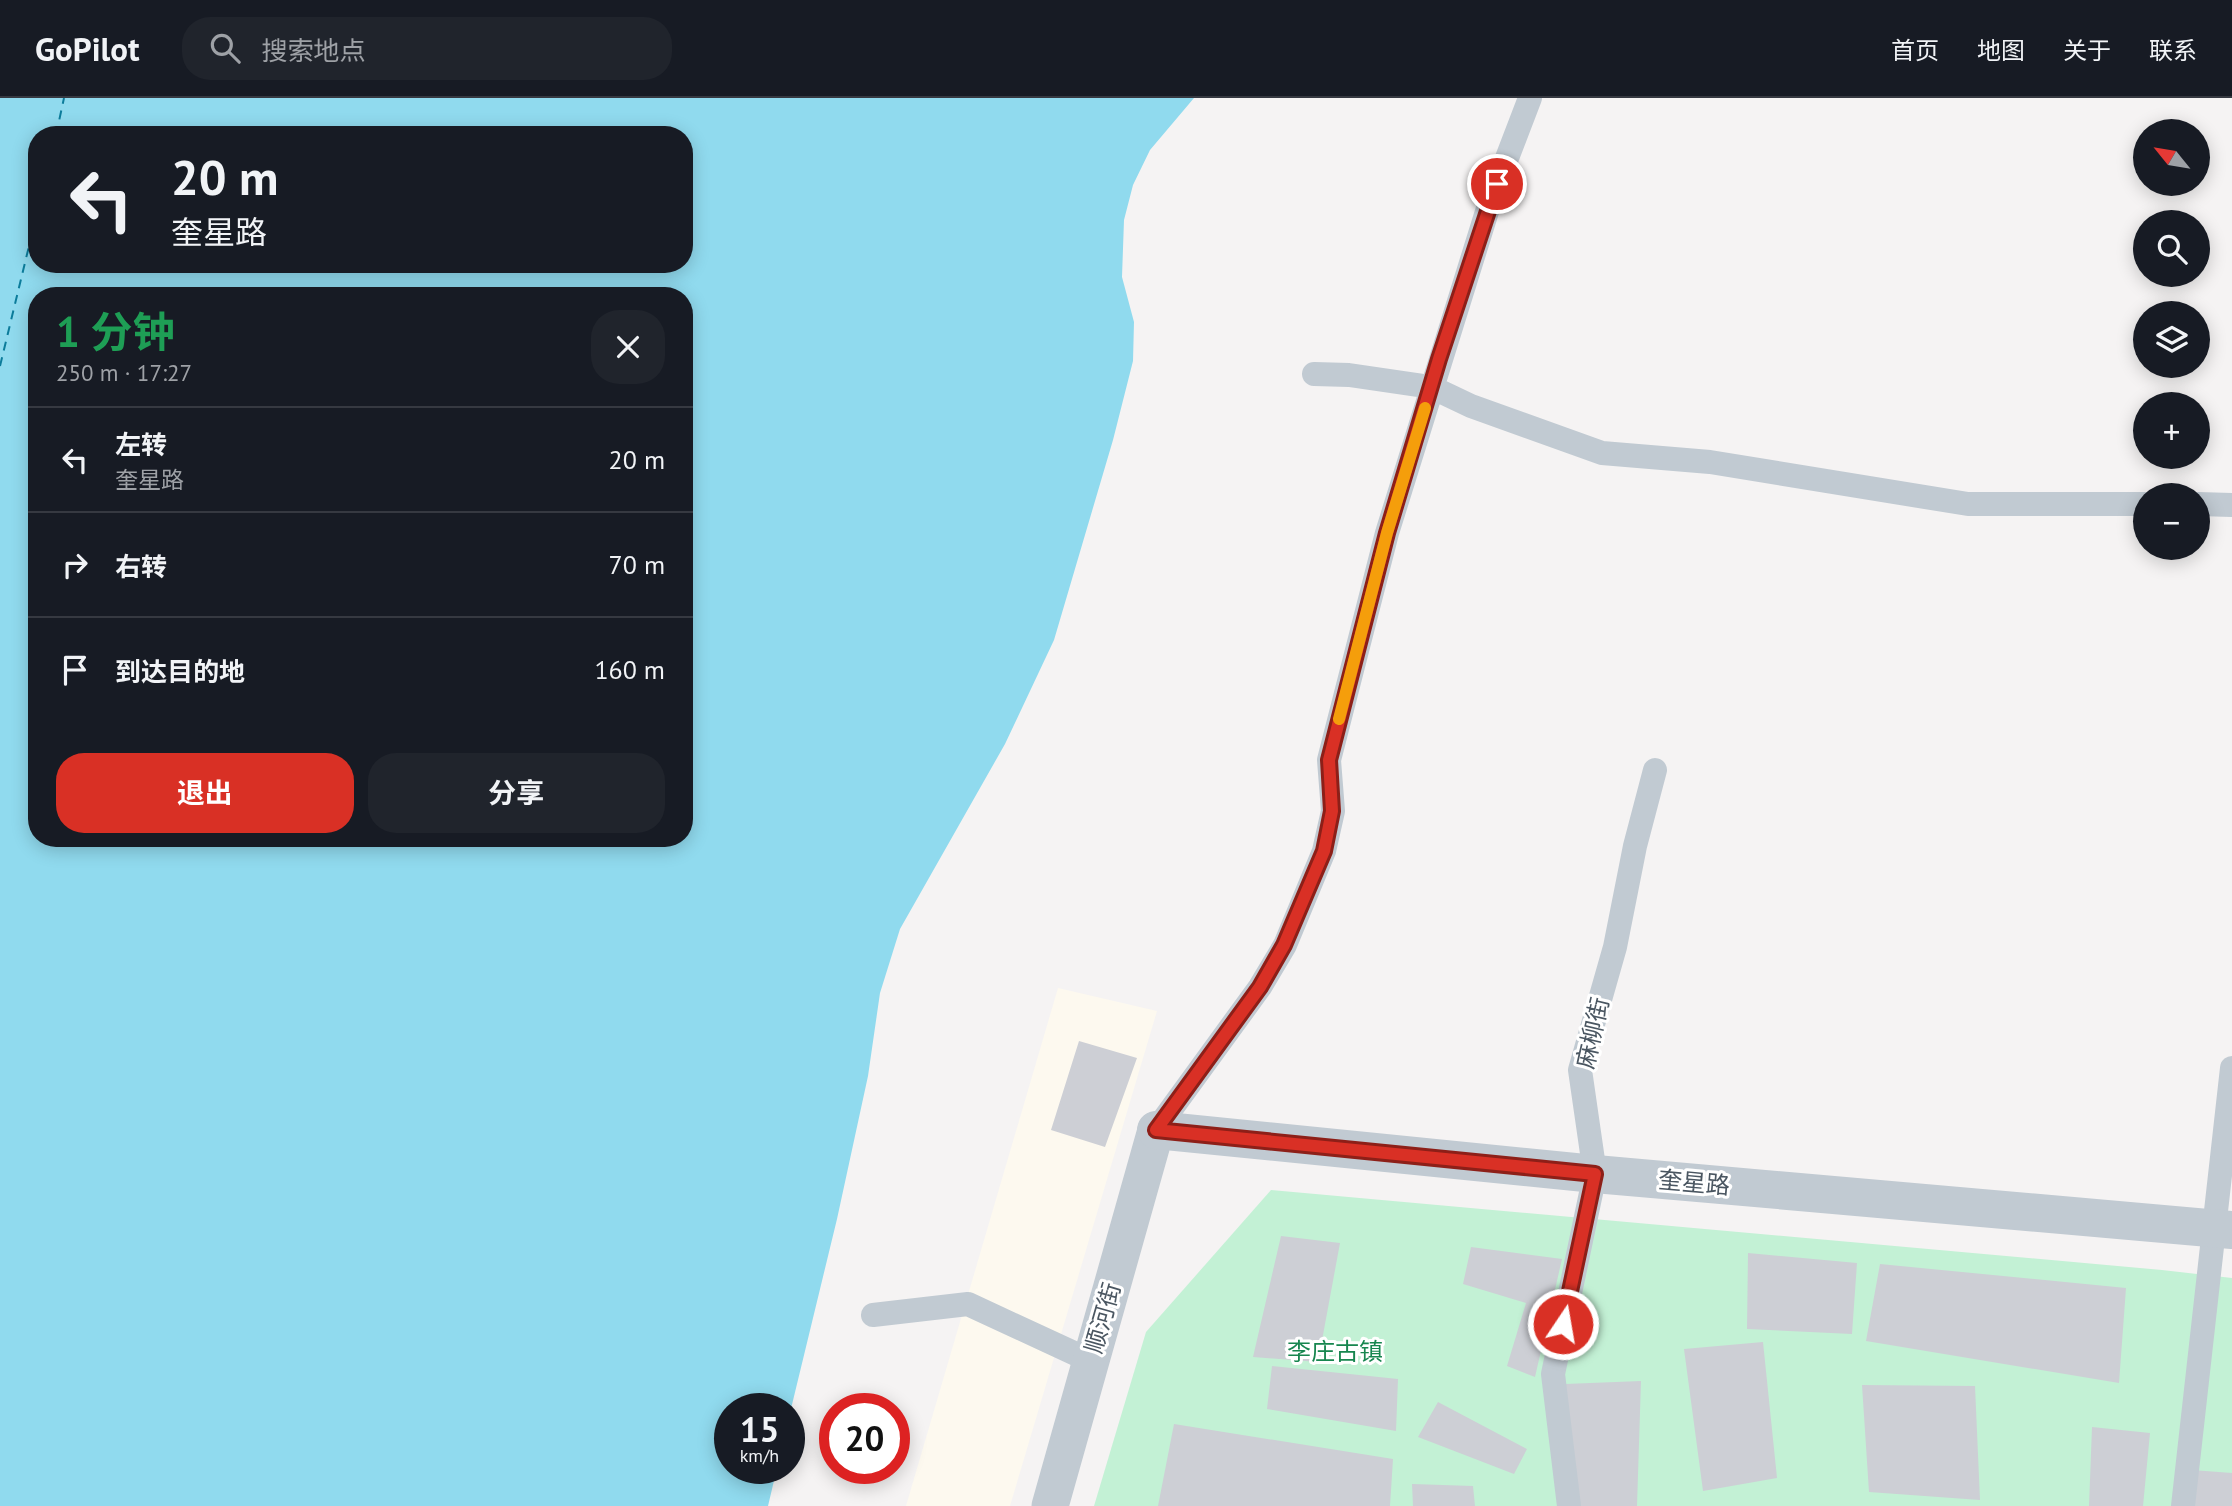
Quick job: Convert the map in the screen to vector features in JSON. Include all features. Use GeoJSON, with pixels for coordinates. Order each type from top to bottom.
{"type":"FeatureCollection","features":[{"type":"Feature","properties":{"kind":"street","name":"奎星路"},"geometry":{"type":"LineString","coordinates":[[1156,1130],[1595,1174],[2223,1229]]}},
{"type":"Feature","properties":{"kind":"street","name":"顺河街"},"geometry":{"type":"LineString","coordinates":[[1050,1506],[1156,1130]]}},
{"type":"Feature","properties":{"kind":"lane"},"geometry":{"type":"LineString","coordinates":[[1156,1130],[1260,987],[1284,945],[1324,851],[1332,811],[1329,760],[1387,533],[1489,205],[1530,98]]}},
{"type":"Feature","properties":{"kind":"lane"},"geometry":{"type":"LineString","coordinates":[[1314,374],[1431,387],[1471,406],[1602,453],[1710,462],[1968,504],[2133,504]]}},
{"type":"Feature","properties":{"kind":"lane"},"geometry":{"type":"LineString","coordinates":[[2210,504],[2232,505]]}},
{"type":"Feature","properties":{"kind":"lane","name":"麻柳街"},"geometry":{"type":"LineString","coordinates":[[1569,1506],[1553,1374],[1595,1174],[1580,1070],[1615,947],[1635,846],[1655,770]]}},
{"type":"Feature","properties":{"kind":"lane"},"geometry":{"type":"LineString","coordinates":[[2183,1506],[2223,1229],[2232,1068]]}},
{"type":"Feature","properties":{"kind":"lane"},"geometry":{"type":"LineString","coordinates":[[873,1315],[968,1304],[1091,1361]]}},
{"type":"Feature","properties":{"kind":"shaded area"},"geometry":{"type":"Polygon","coordinates":[[[1058,988],[1157,1011],[1010,1506],[906,1506],[1058,988]]]}},
{"type":"Feature","properties":{"kind":"green space","name":"李庄古镇"},"geometry":{"type":"Polygon","coordinates":[[[1271,1190],[2232,1278],[2232,1506],[1094,1506],[1146,1332],[1271,1190]]]}},
{"type":"Feature","properties":{"kind":"water"},"geometry":{"type":"Polygon","coordinates":[[[0,98],[1194,98],[1150,150],[1133,185],[1124,220],[1122,277],[1134,322],[1133,361],[1113,440],[1054,640],[1005,744],[900,929],[880,993],[868,1076],[795,1393],[714,1393],[714,1484],[773,1484],[768,1506],[0,1506],[0,98]]]}},
{"type":"Feature","properties":{"kind":"building"},"geometry":{"type":"Polygon","coordinates":[[[1079,1041],[1137,1058],[1105,1147],[1051,1130],[1079,1041]]]}},
{"type":"Feature","properties":{"kind":"building"},"geometry":{"type":"Polygon","coordinates":[[[1281,1236],[1340,1243],[1318,1362],[1253,1357],[1281,1236]]]}},
{"type":"Feature","properties":{"kind":"building"},"geometry":{"type":"Polygon","coordinates":[[[1471,1247],[1562,1259],[1535,1377],[1507,1366],[1526,1303],[1463,1284],[1471,1247]]]}},
{"type":"Feature","properties":{"kind":"building"},"geometry":{"type":"Polygon","coordinates":[[[1748,1253],[1857,1263],[1852,1334],[1747,1329],[1748,1253]]]}},
{"type":"Feature","properties":{"kind":"building"},"geometry":{"type":"Polygon","coordinates":[[[1880,1264],[2126,1288],[2119,1383],[1866,1341],[1880,1264]]]}},
{"type":"Feature","properties":{"kind":"building"},"geometry":{"type":"Polygon","coordinates":[[[1763,1342],[1777,1478],[1703,1491],[1684,1349],[1763,1342]]]}},
{"type":"Feature","properties":{"kind":"building"},"geometry":{"type":"Polygon","coordinates":[[[1272,1366],[1398,1379],[1396,1431],[1267,1409],[1272,1366]]]}},
{"type":"Feature","properties":{"kind":"building"},"geometry":{"type":"Polygon","coordinates":[[[1641,1381],[1637,1506],[1577,1506],[1565,1384],[1641,1381]]]}},
{"type":"Feature","properties":{"kind":"building"},"geometry":{"type":"Polygon","coordinates":[[[1862,1385],[1975,1386],[1980,1500],[1869,1492],[1862,1385]]]}},
{"type":"Feature","properties":{"kind":"building"},"geometry":{"type":"Polygon","coordinates":[[[1438,1402],[1527,1449],[1514,1474],[1418,1437],[1438,1402]]]}},
{"type":"Feature","properties":{"kind":"building"},"geometry":{"type":"Polygon","coordinates":[[[1174,1424],[1393,1459],[1390,1506],[1158,1506],[1174,1424]]]}},
{"type":"Feature","properties":{"kind":"building"},"geometry":{"type":"Polygon","coordinates":[[[2092,1427],[2150,1433],[2143,1506],[2089,1506],[2092,1427]]]}},
{"type":"Feature","properties":{"kind":"building"},"geometry":{"type":"Polygon","coordinates":[[[2192,1470],[2232,1473],[2232,1506],[2188,1506],[2192,1470]]]}},
{"type":"Feature","properties":{"kind":"building"},"geometry":{"type":"Polygon","coordinates":[[[1412,1484],[1473,1486],[1475,1506],[1413,1506],[1412,1484]]]}},
{"type":"Feature","properties":{"kind":"ferry route"},"geometry":{"type":"LineString","coordinates":[[58,126],[64,98]]}},
{"type":"Feature","properties":{"kind":"ferry route"},"geometry":{"type":"LineString","coordinates":[[0,366],[28,250]]}},
{"type":"Feature","properties":{"kind":"slow traffic"},"geometry":{"type":"LineString","coordinates":[[1339,719],[1387,533],[1425,408]]}},
{"type":"Feature","properties":{"kind":"route"},"geometry":{"type":"LineString","coordinates":[[1497,184],[1439,359],[1387,533],[1329,760],[1332,811],[1324,851],[1284,945],[1260,987],[1156,1130],[1595,1174],[1563,1324]]}}]}
